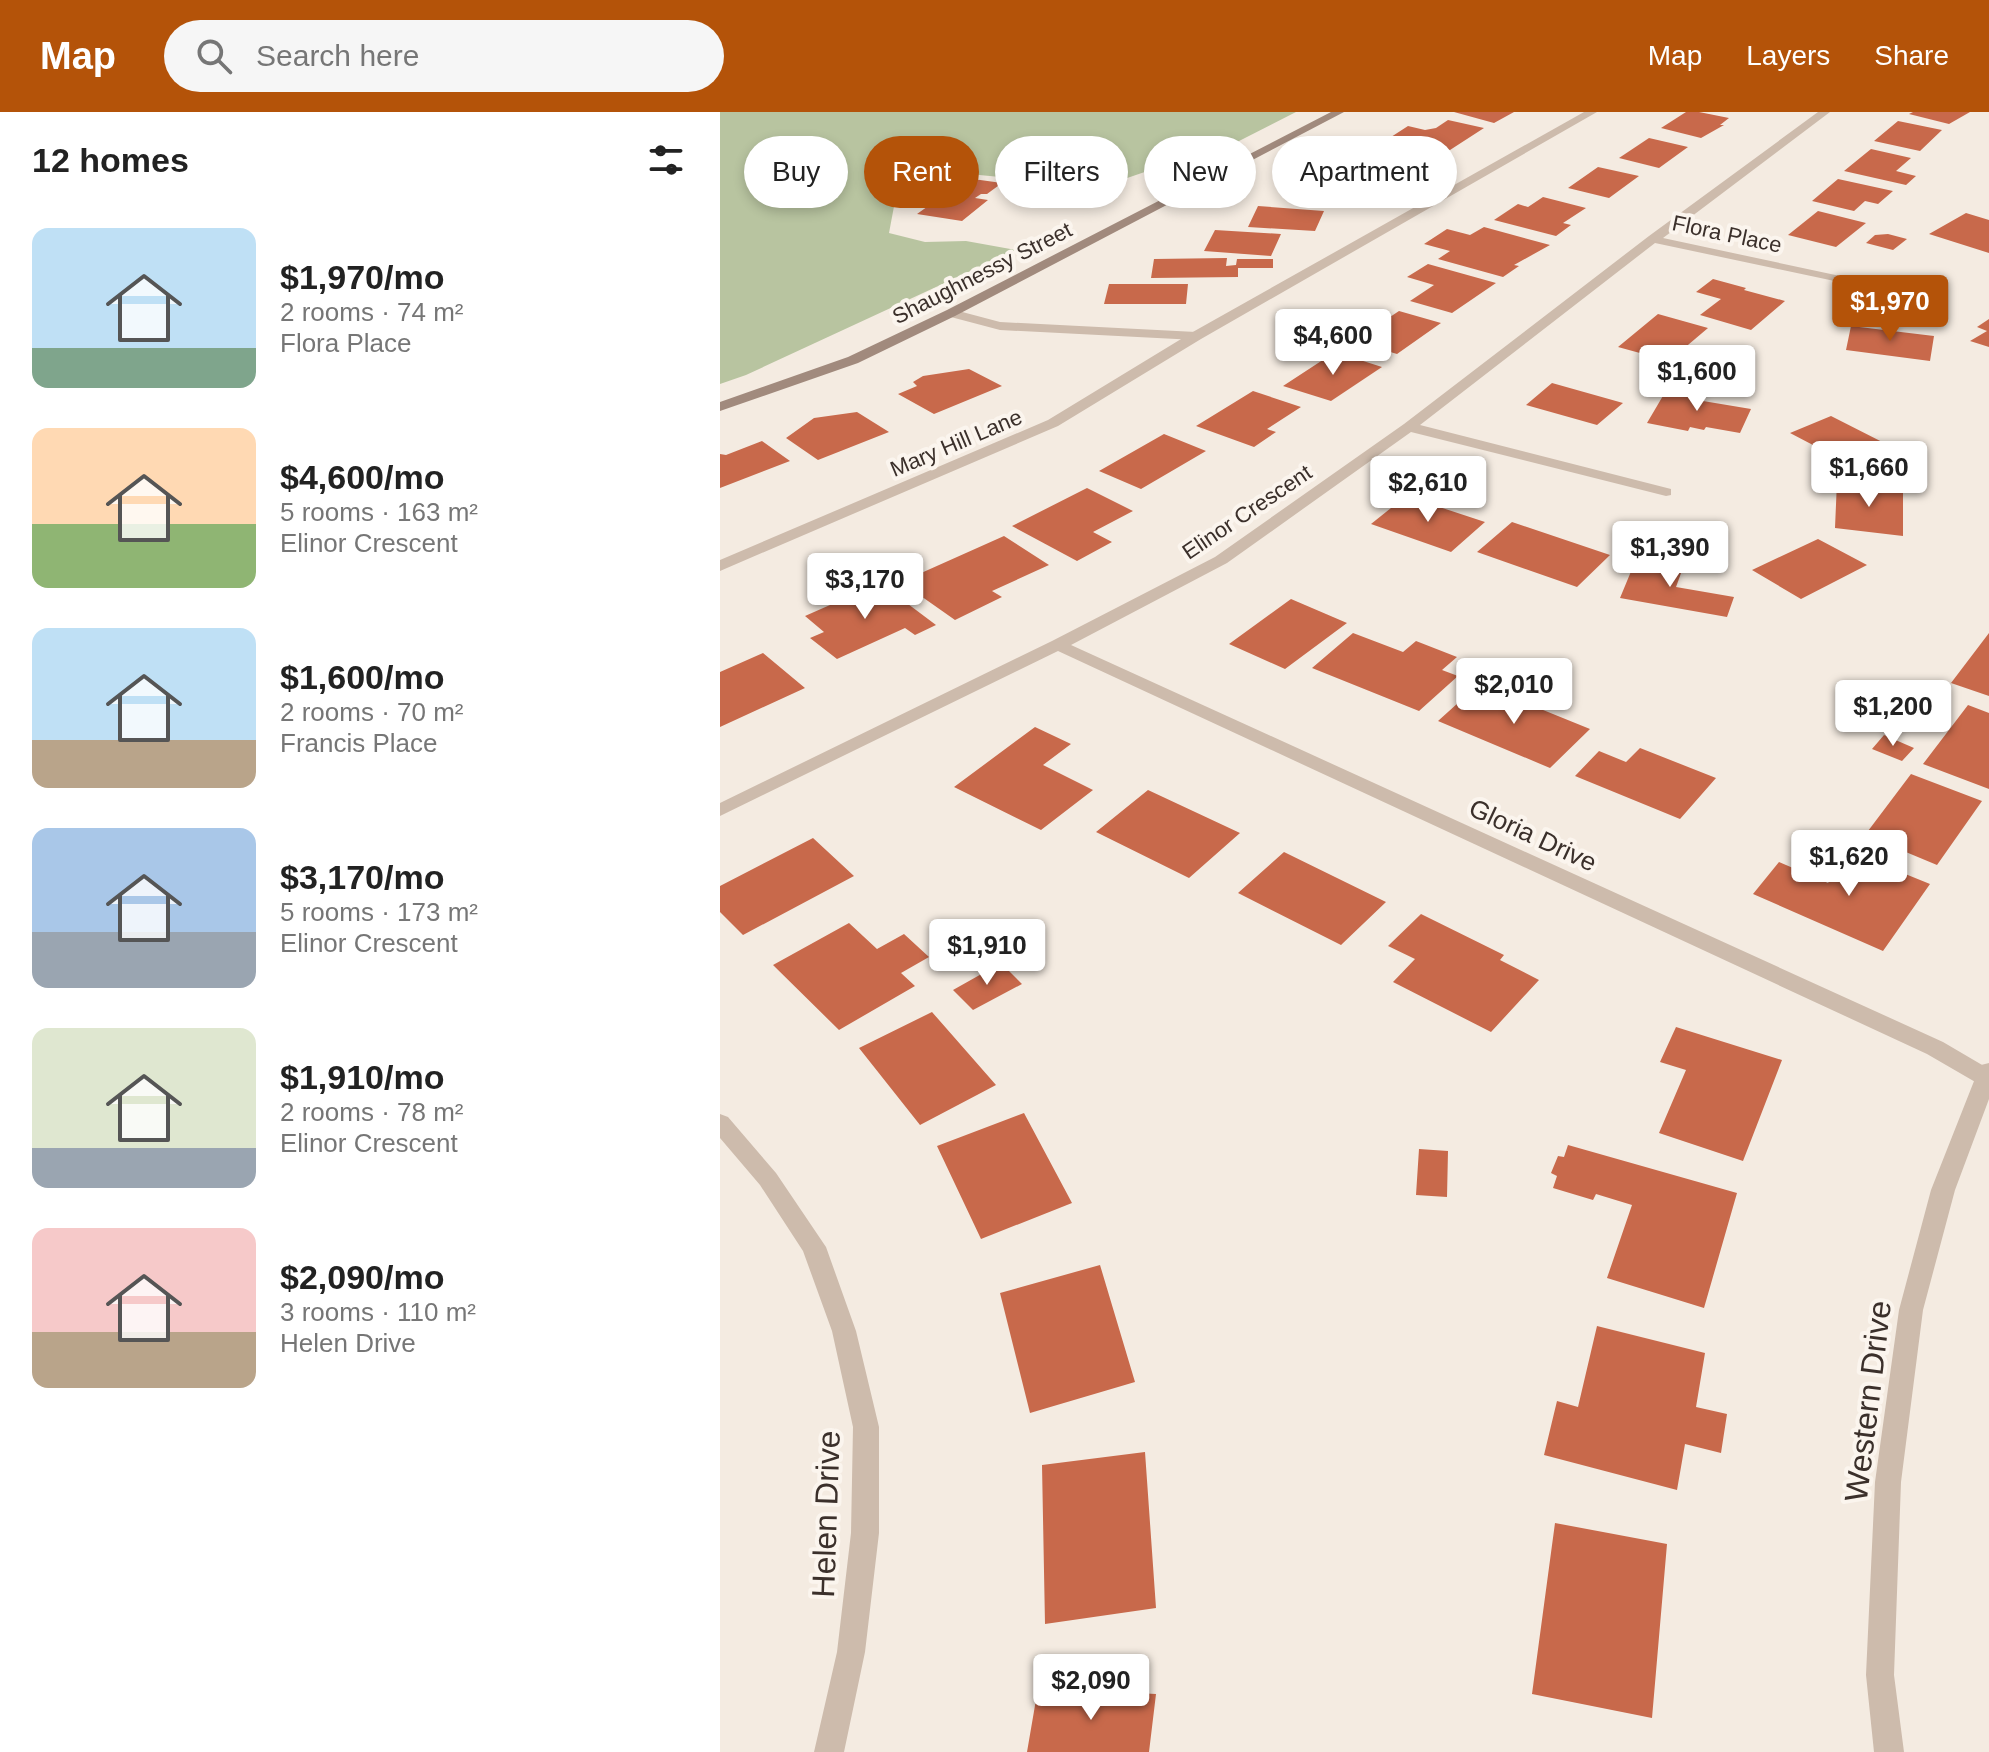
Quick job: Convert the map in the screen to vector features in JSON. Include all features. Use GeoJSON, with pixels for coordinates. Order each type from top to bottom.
{"type":"FeatureCollection","features":[{"type":"Feature","properties":{"kind":"main road","name":"Shaughnessy Street"},"geometry":{"type":"LineString","coordinates":[[720,407],[853,360],[951,313],[1339,112]]}},
{"type":"Feature","properties":{"kind":"street","name":"Mary Hill Lane"},"geometry":{"type":"LineString","coordinates":[[720,566],[1053,423],[1196,336],[1592,112]]}},
{"type":"Feature","properties":{"kind":"street","name":"Elinor Crescent"},"geometry":{"type":"LineString","coordinates":[[720,810],[1058,645],[1221,560],[1409,427],[1653,239],[1825,112]]}},
{"type":"Feature","properties":{"kind":"street","name":"Flora Place"},"geometry":{"type":"LineString","coordinates":[[1653,239],[1887,290]]}},
{"type":"Feature","properties":{"kind":"street"},"geometry":{"type":"LineString","coordinates":[[951,313],[1000,326],[1196,336]]}},
{"type":"Feature","properties":{"kind":"street"},"geometry":{"type":"LineString","coordinates":[[1409,427],[1666,492]]}},
{"type":"Feature","properties":{"kind":"street","name":"Gloria Drive"},"geometry":{"type":"LineString","coordinates":[[1058,645],[1987,1074]]}},
{"type":"Feature","properties":{"kind":"street","name":"Western Drive"},"geometry":{"type":"LineString","coordinates":[[1889,1752],[1880,1675],[1888,1482],[1911,1310],[1943,1190],[1987,1074]]}},
{"type":"Feature","properties":{"kind":"street","name":"Helen Drive"},"geometry":{"type":"LineString","coordinates":[[720,1123],[768,1179],[814,1247],[844,1331],[866,1427],[865,1533],[851,1652],[829,1752]]}},
{"type":"Feature","properties":{"kind":"green space"},"geometry":{"type":"Polygon","coordinates":[[[720,112],[1296,112],[1249,136],[1144,136],[1144,172],[1128,178],[1128,136],[995,136],[995,177],[979,175],[979,136],[864,136],[864,208],[894,208],[889,233],[925,242],[966,241],[1016,250],[746,375],[720,384],[720,112]]]}},
{"type":"Feature","properties":{"kind":"building"},"geometry":{"type":"Polygon","coordinates":[[[1454,112],[1514,112],[1494,123],[1454,112]]]}},
{"type":"Feature","properties":{"kind":"building"},"geometry":{"type":"Polygon","coordinates":[[[1686,112],[1729,118],[1720,125],[1724,125],[1701,138],[1661,128],[1686,112]]]}},
{"type":"Feature","properties":{"kind":"building"},"geometry":{"type":"Polygon","coordinates":[[[1970,112],[1949,124],[1909,114],[1970,112]]]}},
{"type":"Feature","properties":{"kind":"building"},"geometry":{"type":"Polygon","coordinates":[[[1448,120],[1484,128],[1457,145],[1457,136],[1393,136],[1408,126],[1425,130],[1436,128],[1448,120]]]}},
{"type":"Feature","properties":{"kind":"building"},"geometry":{"type":"Polygon","coordinates":[[[1898,121],[1942,130],[1920,151],[1874,141],[1898,121]]]}},
{"type":"Feature","properties":{"kind":"building"},"geometry":{"type":"Polygon","coordinates":[[[1649,138],[1688,147],[1659,168],[1619,158],[1649,138]]]}},
{"type":"Feature","properties":{"kind":"building"},"geometry":{"type":"Polygon","coordinates":[[[1871,149],[1911,158],[1896,171],[1916,176],[1906,185],[1844,171],[1871,149]]]}},
{"type":"Feature","properties":{"kind":"building"},"geometry":{"type":"Polygon","coordinates":[[[1598,167],[1639,176],[1609,198],[1568,188],[1598,167]]]}},
{"type":"Feature","properties":{"kind":"building"},"geometry":{"type":"Polygon","coordinates":[[[1838,179],[1893,191],[1878,204],[1865,201],[1854,211],[1812,201],[1838,179]]]}},
{"type":"Feature","properties":{"kind":"building"},"geometry":{"type":"Polygon","coordinates":[[[979,180],[995,182],[995,188],[979,195],[979,180]]]}},
{"type":"Feature","properties":{"kind":"building"},"geometry":{"type":"Polygon","coordinates":[[[1543,197],[1586,208],[1563,223],[1571,225],[1556,236],[1494,220],[1518,204],[1528,207],[1543,197]]]}},
{"type":"Feature","properties":{"kind":"building"},"geometry":{"type":"Polygon","coordinates":[[[1258,206],[1324,211],[1315,231],[1248,227],[1258,206]]]}},
{"type":"Feature","properties":{"kind":"building"},"geometry":{"type":"Polygon","coordinates":[[[925,208],[978,208],[962,221],[917,214],[925,208]]]}},
{"type":"Feature","properties":{"kind":"building"},"geometry":{"type":"Polygon","coordinates":[[[1818,211],[1866,223],[1836,247],[1788,235],[1818,211]]]}},
{"type":"Feature","properties":{"kind":"building"},"geometry":{"type":"Polygon","coordinates":[[[1966,213],[1989,220],[1989,253],[1929,234],[1966,213]]]}},
{"type":"Feature","properties":{"kind":"building"},"geometry":{"type":"Polygon","coordinates":[[[1484,227],[1550,245],[1514,265],[1519,266],[1503,277],[1438,259],[1450,251],[1424,244],[1447,229],[1470,235],[1484,227]]]}},
{"type":"Feature","properties":{"kind":"building"},"geometry":{"type":"Polygon","coordinates":[[[1215,230],[1281,234],[1271,256],[1204,251],[1215,230]]]}},
{"type":"Feature","properties":{"kind":"building"},"geometry":{"type":"Polygon","coordinates":[[[1888,234],[1907,239],[1893,250],[1866,243],[1875,235],[1888,234]]]}},
{"type":"Feature","properties":{"kind":"building"},"geometry":{"type":"Polygon","coordinates":[[[1227,258],[1226,266],[1236,265],[1237,259],[1273,259],[1273,268],[1238,268],[1238,277],[1151,278],[1154,259],[1227,258]]]}},
{"type":"Feature","properties":{"kind":"building"},"geometry":{"type":"Polygon","coordinates":[[[1428,264],[1496,283],[1452,313],[1410,301],[1434,285],[1407,277],[1428,264]]]}},
{"type":"Feature","properties":{"kind":"building"},"geometry":{"type":"Polygon","coordinates":[[[1713,279],[1785,301],[1751,330],[1700,315],[1721,299],[1696,292],[1713,279]]]}},
{"type":"Feature","properties":{"kind":"building"},"geometry":{"type":"Polygon","coordinates":[[[1109,284],[1188,284],[1186,304],[1104,304],[1109,284]]]}},
{"type":"Feature","properties":{"kind":"building"},"geometry":{"type":"Polygon","coordinates":[[[1399,311],[1441,323],[1397,354],[1354,341],[1399,311]]]}},
{"type":"Feature","properties":{"kind":"building"},"geometry":{"type":"Polygon","coordinates":[[[1658,314],[1708,328],[1669,361],[1618,347],[1658,314]]]}},
{"type":"Feature","properties":{"kind":"building"},"geometry":{"type":"Polygon","coordinates":[[[1989,319],[1989,347],[1970,341],[1987,331],[1977,327],[1989,319]]]}},
{"type":"Feature","properties":{"kind":"building"},"geometry":{"type":"Polygon","coordinates":[[[1851,326],[1934,336],[1930,361],[1846,350],[1851,326]]]}},
{"type":"Feature","properties":{"kind":"building"},"geometry":{"type":"Polygon","coordinates":[[[1335,352],[1382,367],[1331,401],[1283,386],[1335,352]]]}},
{"type":"Feature","properties":{"kind":"building"},"geometry":{"type":"Polygon","coordinates":[[[969,369],[1002,386],[934,414],[898,394],[917,386],[913,382],[923,376],[969,369]]]}},
{"type":"Feature","properties":{"kind":"building"},"geometry":{"type":"Polygon","coordinates":[[[1552,383],[1623,403],[1597,425],[1526,405],[1552,383]]]}},
{"type":"Feature","properties":{"kind":"building"},"geometry":{"type":"Polygon","coordinates":[[[1667,389],[1706,396],[1703,401],[1751,409],[1740,433],[1706,427],[1704,430],[1690,427],[1688,431],[1647,423],[1667,389]]]}},
{"type":"Feature","properties":{"kind":"building"},"geometry":{"type":"Polygon","coordinates":[[[1253,391],[1301,407],[1267,429],[1276,432],[1254,447],[1196,426],[1253,391]]]}},
{"type":"Feature","properties":{"kind":"building"},"geometry":{"type":"Polygon","coordinates":[[[857,412],[889,432],[818,460],[786,438],[814,418],[857,412]]]}},
{"type":"Feature","properties":{"kind":"building"},"geometry":{"type":"Polygon","coordinates":[[[1831,416],[1896,449],[1855,467],[1790,433],[1831,416]]]}},
{"type":"Feature","properties":{"kind":"building"},"geometry":{"type":"Polygon","coordinates":[[[1164,434],[1206,451],[1141,489],[1099,471],[1164,434]]]}},
{"type":"Feature","properties":{"kind":"building"},"geometry":{"type":"Polygon","coordinates":[[[762,441],[790,461],[720,488],[720,454],[726,455],[762,441]]]}},
{"type":"Feature","properties":{"kind":"building"},"geometry":{"type":"Polygon","coordinates":[[[1837,481],[1903,489],[1903,536],[1835,528],[1837,481]]]}},
{"type":"Feature","properties":{"kind":"building"},"geometry":{"type":"Polygon","coordinates":[[[1087,488],[1133,511],[1093,532],[1112,542],[1077,561],[1012,526],[1087,488]]]}},
{"type":"Feature","properties":{"kind":"building"},"geometry":{"type":"Polygon","coordinates":[[[1406,496],[1485,522],[1451,552],[1371,524],[1406,496]]]}},
{"type":"Feature","properties":{"kind":"building"},"geometry":{"type":"Polygon","coordinates":[[[1512,522],[1610,555],[1577,587],[1477,552],[1512,522]]]}},
{"type":"Feature","properties":{"kind":"building"},"geometry":{"type":"Polygon","coordinates":[[[1004,536],[1049,565],[992,591],[1002,597],[955,620],[901,582],[1004,536]]]}},
{"type":"Feature","properties":{"kind":"building"},"geometry":{"type":"Polygon","coordinates":[[[1818,539],[1867,565],[1801,599],[1752,570],[1818,539]]]}},
{"type":"Feature","properties":{"kind":"building"},"geometry":{"type":"Polygon","coordinates":[[[1637,557],[1684,565],[1676,587],[1734,597],[1727,617],[1620,598],[1637,557]]]}},
{"type":"Feature","properties":{"kind":"building"},"geometry":{"type":"Polygon","coordinates":[[[880,583],[936,625],[915,635],[905,628],[837,659],[810,638],[824,632],[805,616],[880,583]]]}},
{"type":"Feature","properties":{"kind":"building"},"geometry":{"type":"Polygon","coordinates":[[[1291,599],[1347,623],[1285,669],[1229,644],[1291,599]]]}},
{"type":"Feature","properties":{"kind":"building"},"geometry":{"type":"Polygon","coordinates":[[[1353,633],[1403,652],[1416,641],[1457,657],[1442,670],[1458,676],[1419,711],[1312,668],[1353,633]]]}},
{"type":"Feature","properties":{"kind":"building"},"geometry":{"type":"Polygon","coordinates":[[[1989,633],[1989,696],[1951,683],[1989,633]]]}},
{"type":"Feature","properties":{"kind":"building"},"geometry":{"type":"Polygon","coordinates":[[[763,653],[805,688],[720,727],[720,672],[763,653]]]}},
{"type":"Feature","properties":{"kind":"building"},"geometry":{"type":"Polygon","coordinates":[[[1479,684],[1590,729],[1550,768],[1438,721],[1479,684]]]}},
{"type":"Feature","properties":{"kind":"building"},"geometry":{"type":"Polygon","coordinates":[[[1968,705],[1989,713],[1989,789],[1923,764],[1968,705]]]}},
{"type":"Feature","properties":{"kind":"building"},"geometry":{"type":"Polygon","coordinates":[[[1035,727],[1071,744],[1043,765],[1093,790],[1041,830],[954,787],[1035,727]]]}},
{"type":"Feature","properties":{"kind":"building"},"geometry":{"type":"Polygon","coordinates":[[[1884,735],[1914,748],[1902,761],[1872,749],[1884,735]]]}},
{"type":"Feature","properties":{"kind":"building"},"geometry":{"type":"Polygon","coordinates":[[[1640,748],[1716,778],[1680,819],[1575,776],[1599,751],[1626,762],[1640,748]]]}},
{"type":"Feature","properties":{"kind":"building"},"geometry":{"type":"Polygon","coordinates":[[[1911,774],[1982,801],[1937,865],[1865,835],[1911,774]]]}},
{"type":"Feature","properties":{"kind":"building"},"geometry":{"type":"Polygon","coordinates":[[[1148,790],[1240,833],[1189,878],[1096,832],[1148,790]]]}},
{"type":"Feature","properties":{"kind":"building"},"geometry":{"type":"Polygon","coordinates":[[[813,838],[854,876],[743,935],[720,912],[720,886],[813,838]]]}},
{"type":"Feature","properties":{"kind":"building"},"geometry":{"type":"Polygon","coordinates":[[[1284,852],[1386,902],[1341,945],[1238,893],[1284,852]]]}},
{"type":"Feature","properties":{"kind":"building"},"geometry":{"type":"Polygon","coordinates":[[[1851,852],[1930,884],[1883,951],[1753,894],[1779,862],[1828,883],[1851,852]]]}},
{"type":"Feature","properties":{"kind":"building"},"geometry":{"type":"Polygon","coordinates":[[[1421,914],[1504,955],[1500,960],[1539,980],[1491,1032],[1393,982],[1415,959],[1388,946],[1421,914]]]}},
{"type":"Feature","properties":{"kind":"building"},"geometry":{"type":"Polygon","coordinates":[[[849,923],[877,949],[904,934],[929,957],[901,973],[915,986],[839,1030],[773,965],[849,923]]]}},
{"type":"Feature","properties":{"kind":"building"},"geometry":{"type":"Polygon","coordinates":[[[1001,963],[1022,984],[973,1010],[953,990],[1001,963]]]}},
{"type":"Feature","properties":{"kind":"building"},"geometry":{"type":"Polygon","coordinates":[[[932,1012],[996,1085],[920,1125],[859,1048],[932,1012]]]}},
{"type":"Feature","properties":{"kind":"building"},"geometry":{"type":"Polygon","coordinates":[[[1676,1027],[1782,1060],[1743,1161],[1659,1133],[1686,1070],[1660,1062],[1676,1027]]]}},
{"type":"Feature","properties":{"kind":"building"},"geometry":{"type":"Polygon","coordinates":[[[1024,1113],[1072,1203],[981,1239],[937,1146],[1024,1113]]]}},
{"type":"Feature","properties":{"kind":"building"},"geometry":{"type":"Polygon","coordinates":[[[1568,1145],[1737,1193],[1704,1308],[1607,1278],[1632,1205],[1596,1194],[1593,1200],[1553,1188],[1557,1176],[1551,1173],[1558,1156],[1564,1157],[1568,1145]]]}},
{"type":"Feature","properties":{"kind":"building"},"geometry":{"type":"Polygon","coordinates":[[[1419,1149],[1448,1151],[1447,1197],[1416,1195],[1419,1149]]]}},
{"type":"Feature","properties":{"kind":"building"},"geometry":{"type":"Polygon","coordinates":[[[1100,1265],[1135,1382],[1030,1413],[1000,1293],[1100,1265]]]}},
{"type":"Feature","properties":{"kind":"building"},"geometry":{"type":"Polygon","coordinates":[[[1597,1326],[1705,1353],[1696,1407],[1727,1414],[1721,1453],[1685,1444],[1677,1490],[1544,1455],[1557,1401],[1578,1407],[1597,1326]]]}},
{"type":"Feature","properties":{"kind":"building"},"geometry":{"type":"Polygon","coordinates":[[[1145,1452],[1156,1608],[1045,1624],[1042,1465],[1145,1452]]]}},
{"type":"Feature","properties":{"kind":"building"},"geometry":{"type":"Polygon","coordinates":[[[1555,1523],[1667,1544],[1652,1718],[1532,1694],[1555,1523]]]}},
{"type":"Feature","properties":{"kind":"building"},"geometry":{"type":"Polygon","coordinates":[[[1038,1688],[1156,1694],[1149,1752],[1027,1752],[1038,1688]]]}}]}
